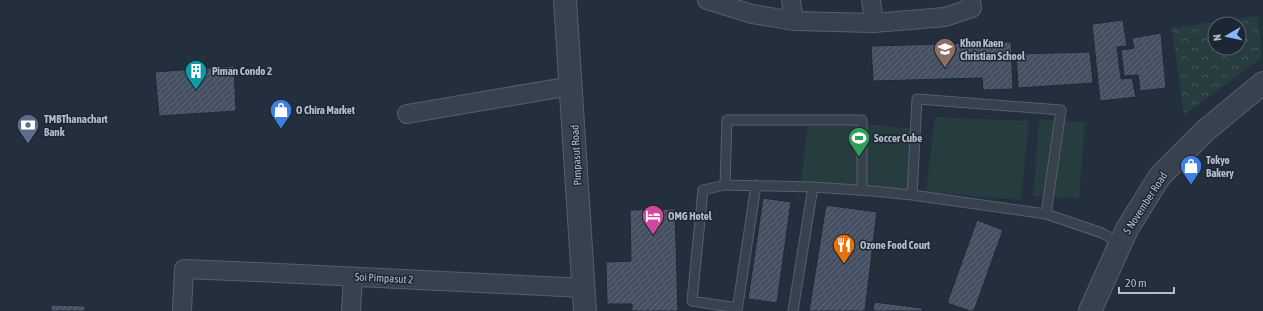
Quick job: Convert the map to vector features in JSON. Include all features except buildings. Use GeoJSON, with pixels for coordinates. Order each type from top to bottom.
{"type":"FeatureCollection","features":[{"type":"Feature","properties":{"kind":"street","name":"Pimpasut Road"},"geometry":{"type":"LineString","coordinates":[[565,0],[572,86],[585,311]]}},
{"type":"Feature","properties":{"kind":"street"},"geometry":{"type":"LineString","coordinates":[[707,0],[752,14],[794,21],[874,23],[945,17],[972,8],[971,0]]}},
{"type":"Feature","properties":{"kind":"street"},"geometry":{"type":"LineString","coordinates":[[792,0],[794,21]]}},
{"type":"Feature","properties":{"kind":"street"},"geometry":{"type":"LineString","coordinates":[[871,0],[874,23]]}},
{"type":"Feature","properties":{"kind":"street","name":"5 November Road"},"geometry":{"type":"LineString","coordinates":[[1090,311],[1127,229],[1160,176],[1206,130],[1263,83]]}},
{"type":"Feature","properties":{"kind":"street"},"geometry":{"type":"LineString","coordinates":[[407,114],[572,86]]}},
{"type":"Feature","properties":{"kind":"street","name":"Soi Pimpasut 2"},"geometry":{"type":"LineString","coordinates":[[182,311],[184,269],[584,288]]}},
{"type":"Feature","properties":{"kind":"street"},"geometry":{"type":"LineString","coordinates":[[351,311],[353,277]]}},
{"type":"Feature","properties":{"kind":"lane"},"geometry":{"type":"LineString","coordinates":[[912,196],[917,99],[1061,110],[1046,214]]}},
{"type":"Feature","properties":{"kind":"lane"},"geometry":{"type":"LineString","coordinates":[[724,185],[727,120],[862,120],[862,190]]}},
{"type":"Feature","properties":{"kind":"lane"},"geometry":{"type":"LineString","coordinates":[[756,186],[737,309],[692,301],[703,190],[724,185],[813,187],[862,190],[1046,214],[1102,233],[1120,243]]}},
{"type":"Feature","properties":{"kind":"lane"},"geometry":{"type":"LineString","coordinates":[[793,311],[813,187]]}},
{"type":"Feature","properties":{"kind":"green space"},"geometry":{"type":"Polygon","coordinates":[[[1258,16],[1262,58],[1184,115],[1172,28],[1207,23],[1207,56],[1247,56],[1247,18],[1258,16]]]}},
{"type":"Feature","properties":{"kind":"green space"},"geometry":{"type":"Polygon","coordinates":[[[935,117],[1029,121],[1021,200],[926,192],[935,117]]]}},
{"type":"Feature","properties":{"kind":"green space","name":"Soccer Cube"},"geometry":{"type":"Polygon","coordinates":[[[808,119],[917,129],[910,196],[801,186],[808,119]]]}},
{"type":"Feature","properties":{"kind":"green space"},"geometry":{"type":"Polygon","coordinates":[[[1039,119],[1085,122],[1079,198],[1033,196],[1039,119]]]}},
{"type":"Feature","properties":{"kind":"place","name":"Khon Kaen Christian School"},"geometry":{"type":"Point","coordinates":[945,68]}},
{"type":"Feature","properties":{"kind":"place","name":"Piman Condo 2"},"geometry":{"type":"Point","coordinates":[196,90]}},
{"type":"Feature","properties":{"kind":"place","name":"O Chira Market"},"geometry":{"type":"Point","coordinates":[281,130]}},
{"type":"Feature","properties":{"kind":"place","name":"TMBThanachart Bank"},"geometry":{"type":"Point","coordinates":[28,144]}},
{"type":"Feature","properties":{"kind":"place","name":"Soccer Cube"},"geometry":{"type":"Point","coordinates":[859,158]}},
{"type":"Feature","properties":{"kind":"place","name":"Tokyo Bakery"},"geometry":{"type":"Point","coordinates":[1191,186]}},
{"type":"Feature","properties":{"kind":"place","name":"OMG Hotel"},"geometry":{"type":"Point","coordinates":[653,236]}},
{"type":"Feature","properties":{"kind":"place","name":"Ozone Food Court"},"geometry":{"type":"Point","coordinates":[844,264]}}]}
